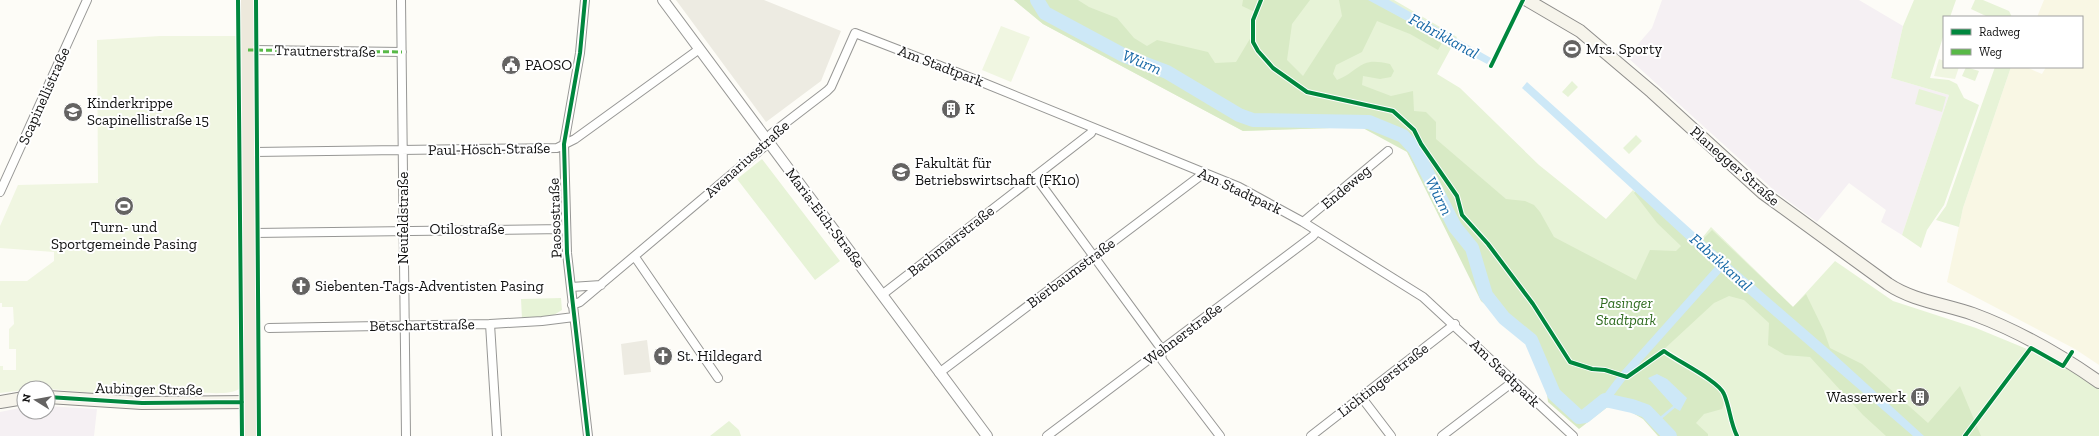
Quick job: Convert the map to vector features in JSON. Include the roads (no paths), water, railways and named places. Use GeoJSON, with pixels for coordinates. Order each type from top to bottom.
{"type":"FeatureCollection","features":[{"type":"Feature","properties":{"kind":"main road"},"geometry":{"type":"LineString","coordinates":[[247,0],[250,436]]}},
{"type":"Feature","properties":{"kind":"main road","name":"Planegger Straße"},"geometry":{"type":"LineString","coordinates":[[1527,0],[1580,31],[1652,92],[1763,193],[1878,277],[1908,294],[1958,309],[1993,322],[2036,341],[2099,382]]}},
{"type":"Feature","properties":{"kind":"main road","name":"Aubinger Straße"},"geometry":{"type":"LineString","coordinates":[[56,398],[130,403],[250,402]]}},
{"type":"Feature","properties":{"kind":"main road"},"geometry":{"type":"LineString","coordinates":[[0,402],[16,399]]}},
{"type":"Feature","properties":{"kind":"street","name":"Scapinellistraße"},"geometry":{"type":"LineString","coordinates":[[0,192],[4,173],[87,0]]}},
{"type":"Feature","properties":{"kind":"street","name":"Neufeldstraße"},"geometry":{"type":"LineString","coordinates":[[401,0],[406,436]]}},
{"type":"Feature","properties":{"kind":"street","name":"Paosostraße"},"geometry":{"type":"LineString","coordinates":[[585,0],[580,53],[564,144],[566,229],[572,305],[588,436]]}},
{"type":"Feature","properties":{"kind":"street","name":"Maria-Eich-Straße"},"geometry":{"type":"LineString","coordinates":[[663,0],[698,50],[883,294],[939,373],[987,436]]}},
{"type":"Feature","properties":{"kind":"street","name":"Am Stadtpark"},"geometry":{"type":"LineString","coordinates":[[855,33],[978,80],[1093,129],[1245,190],[1303,222],[1423,297],[1455,324],[1573,436]]}},
{"type":"Feature","properties":{"kind":"street","name":"Avenariusstraße"},"geometry":{"type":"LineString","coordinates":[[572,305],[580,302],[635,257],[768,142],[771,134],[831,87],[855,33]]}},
{"type":"Feature","properties":{"kind":"street","name":"Trautnerstraße"},"geometry":{"type":"LineString","coordinates":[[248,50],[402,52]]}},
{"type":"Feature","properties":{"kind":"street","name":"Paul-Hösch-Straße"},"geometry":{"type":"LineString","coordinates":[[249,152],[557,148],[575,139],[698,50]]}},
{"type":"Feature","properties":{"kind":"street","name":"Bachmairstraße"},"geometry":{"type":"LineString","coordinates":[[883,294],[1091,133],[1093,129]]}},
{"type":"Feature","properties":{"kind":"street","name":"Endeweg"},"geometry":{"type":"LineString","coordinates":[[1303,222],[1388,151]]}},
{"type":"Feature","properties":{"kind":"street","name":"Bierbaumstraße"},"geometry":{"type":"LineString","coordinates":[[939,373],[1204,173]]}},
{"type":"Feature","properties":{"kind":"street"},"geometry":{"type":"LineString","coordinates":[[1034,176],[1160,347],[1162,360],[1220,436]]}},
{"type":"Feature","properties":{"kind":"street","name":"Otilostraße"},"geometry":{"type":"LineString","coordinates":[[249,233],[403,229],[566,229]]}},
{"type":"Feature","properties":{"kind":"street","name":"Wehnerstraße"},"geometry":{"type":"LineString","coordinates":[[1047,436],[1161,352],[1317,231]]}},
{"type":"Feature","properties":{"kind":"street"},"geometry":{"type":"LineString","coordinates":[[635,257],[718,378]]}},
{"type":"Feature","properties":{"kind":"street"},"geometry":{"type":"LineString","coordinates":[[571,287],[601,285]]}},
{"type":"Feature","properties":{"kind":"street","name":"Betschartstraße"},"geometry":{"type":"LineString","coordinates":[[269,328],[490,324],[542,321],[574,317]]}},
{"type":"Feature","properties":{"kind":"street"},"geometry":{"type":"LineString","coordinates":[[490,324],[497,436]]}},
{"type":"Feature","properties":{"kind":"street","name":"Lichtingerstraße"},"geometry":{"type":"LineString","coordinates":[[1311,436],[1362,398],[1455,324]]}},
{"type":"Feature","properties":{"kind":"street"},"geometry":{"type":"LineString","coordinates":[[1442,436],[1514,381]]}},
{"type":"Feature","properties":{"kind":"street"},"geometry":{"type":"LineString","coordinates":[[1362,398],[1391,436]]}},
{"type":"Feature","properties":{"kind":"water"},"geometry":{"type":"Polygon","coordinates":[[[1035,0],[1039,0],[1051,14],[1049,18],[1043,14],[1035,0]]]}},
{"type":"Feature","properties":{"kind":"water","name":"Fabrikkanal"},"geometry":{"type":"Polygon","coordinates":[[[1368,0],[1389,0],[1491,58],[1487,64],[1368,0]]]}},
{"type":"Feature","properties":{"kind":"water","name":"Fabrikkanal"},"geometry":{"type":"Polygon","coordinates":[[[1527,82],[1723,258],[1833,353],[1924,436],[1913,436],[1716,266],[1522,88],[1527,82]]]}},
{"type":"Feature","properties":{"kind":"water"},"geometry":{"type":"Polygon","coordinates":[[[1657,374],[1667,379],[1687,398],[1680,411],[1675,408],[1648,378],[1657,374]]]}},
{"type":"Feature","properties":{"kind":"waterway","name":"Würm"},"geometry":{"type":"LineString","coordinates":[[1037,0],[1045,13],[1125,56],[1167,72],[1239,115],[1253,120],[1369,122],[1403,136],[1415,149],[1455,227],[1472,248],[1486,295],[1504,318],[1531,340],[1554,394],[1579,417],[1585,416],[1605,400],[1632,406],[1646,411],[1670,436]]}},
{"type":"Feature","properties":{"kind":"waterway","name":"Fabrikkanal"},"geometry":{"type":"LineString","coordinates":[[1605,400],[1623,376],[1723,264]]}},
{"type":"Feature","properties":{"kind":"waterway"},"geometry":{"type":"LineString","coordinates":[[1656,422],[1675,406]]}},
{"type":"Feature","properties":{"kind":"place","name":"Mrs. Sporty"},"geometry":{"type":"Point","coordinates":[1572,49]}},
{"type":"Feature","properties":{"kind":"place","name":"PAOSO"},"geometry":{"type":"Point","coordinates":[511,65]}},
{"type":"Feature","properties":{"kind":"place","name":"K"},"geometry":{"type":"Point","coordinates":[951,109]}},
{"type":"Feature","properties":{"kind":"place","name":"Kinderkrippe Scapinellistraße 15"},"geometry":{"type":"Point","coordinates":[73,112]}},
{"type":"Feature","properties":{"kind":"place","name":"Fakultät für Betriebswirtschaft (FK10)"},"geometry":{"type":"Point","coordinates":[901,172]}},
{"type":"Feature","properties":{"kind":"place","name":"Turn- und Sportgemeinde Pasing"},"geometry":{"type":"Point","coordinates":[124,206]}},
{"type":"Feature","properties":{"kind":"place","name":"Siebenten-Tags-Adventisten Pasing"},"geometry":{"type":"Point","coordinates":[301,286]}},
{"type":"Feature","properties":{"kind":"place","name":"St. Hildegard"},"geometry":{"type":"Point","coordinates":[663,356]}},
{"type":"Feature","properties":{"kind":"place","name":"Wasserwerk"},"geometry":{"type":"Point","coordinates":[1920,397]}},
{"type":"Feature","properties":{"kind":"park label","name":"Pasinger Stadtpark"},"geometry":{"type":"Point","coordinates":[1626,312]}}]}
